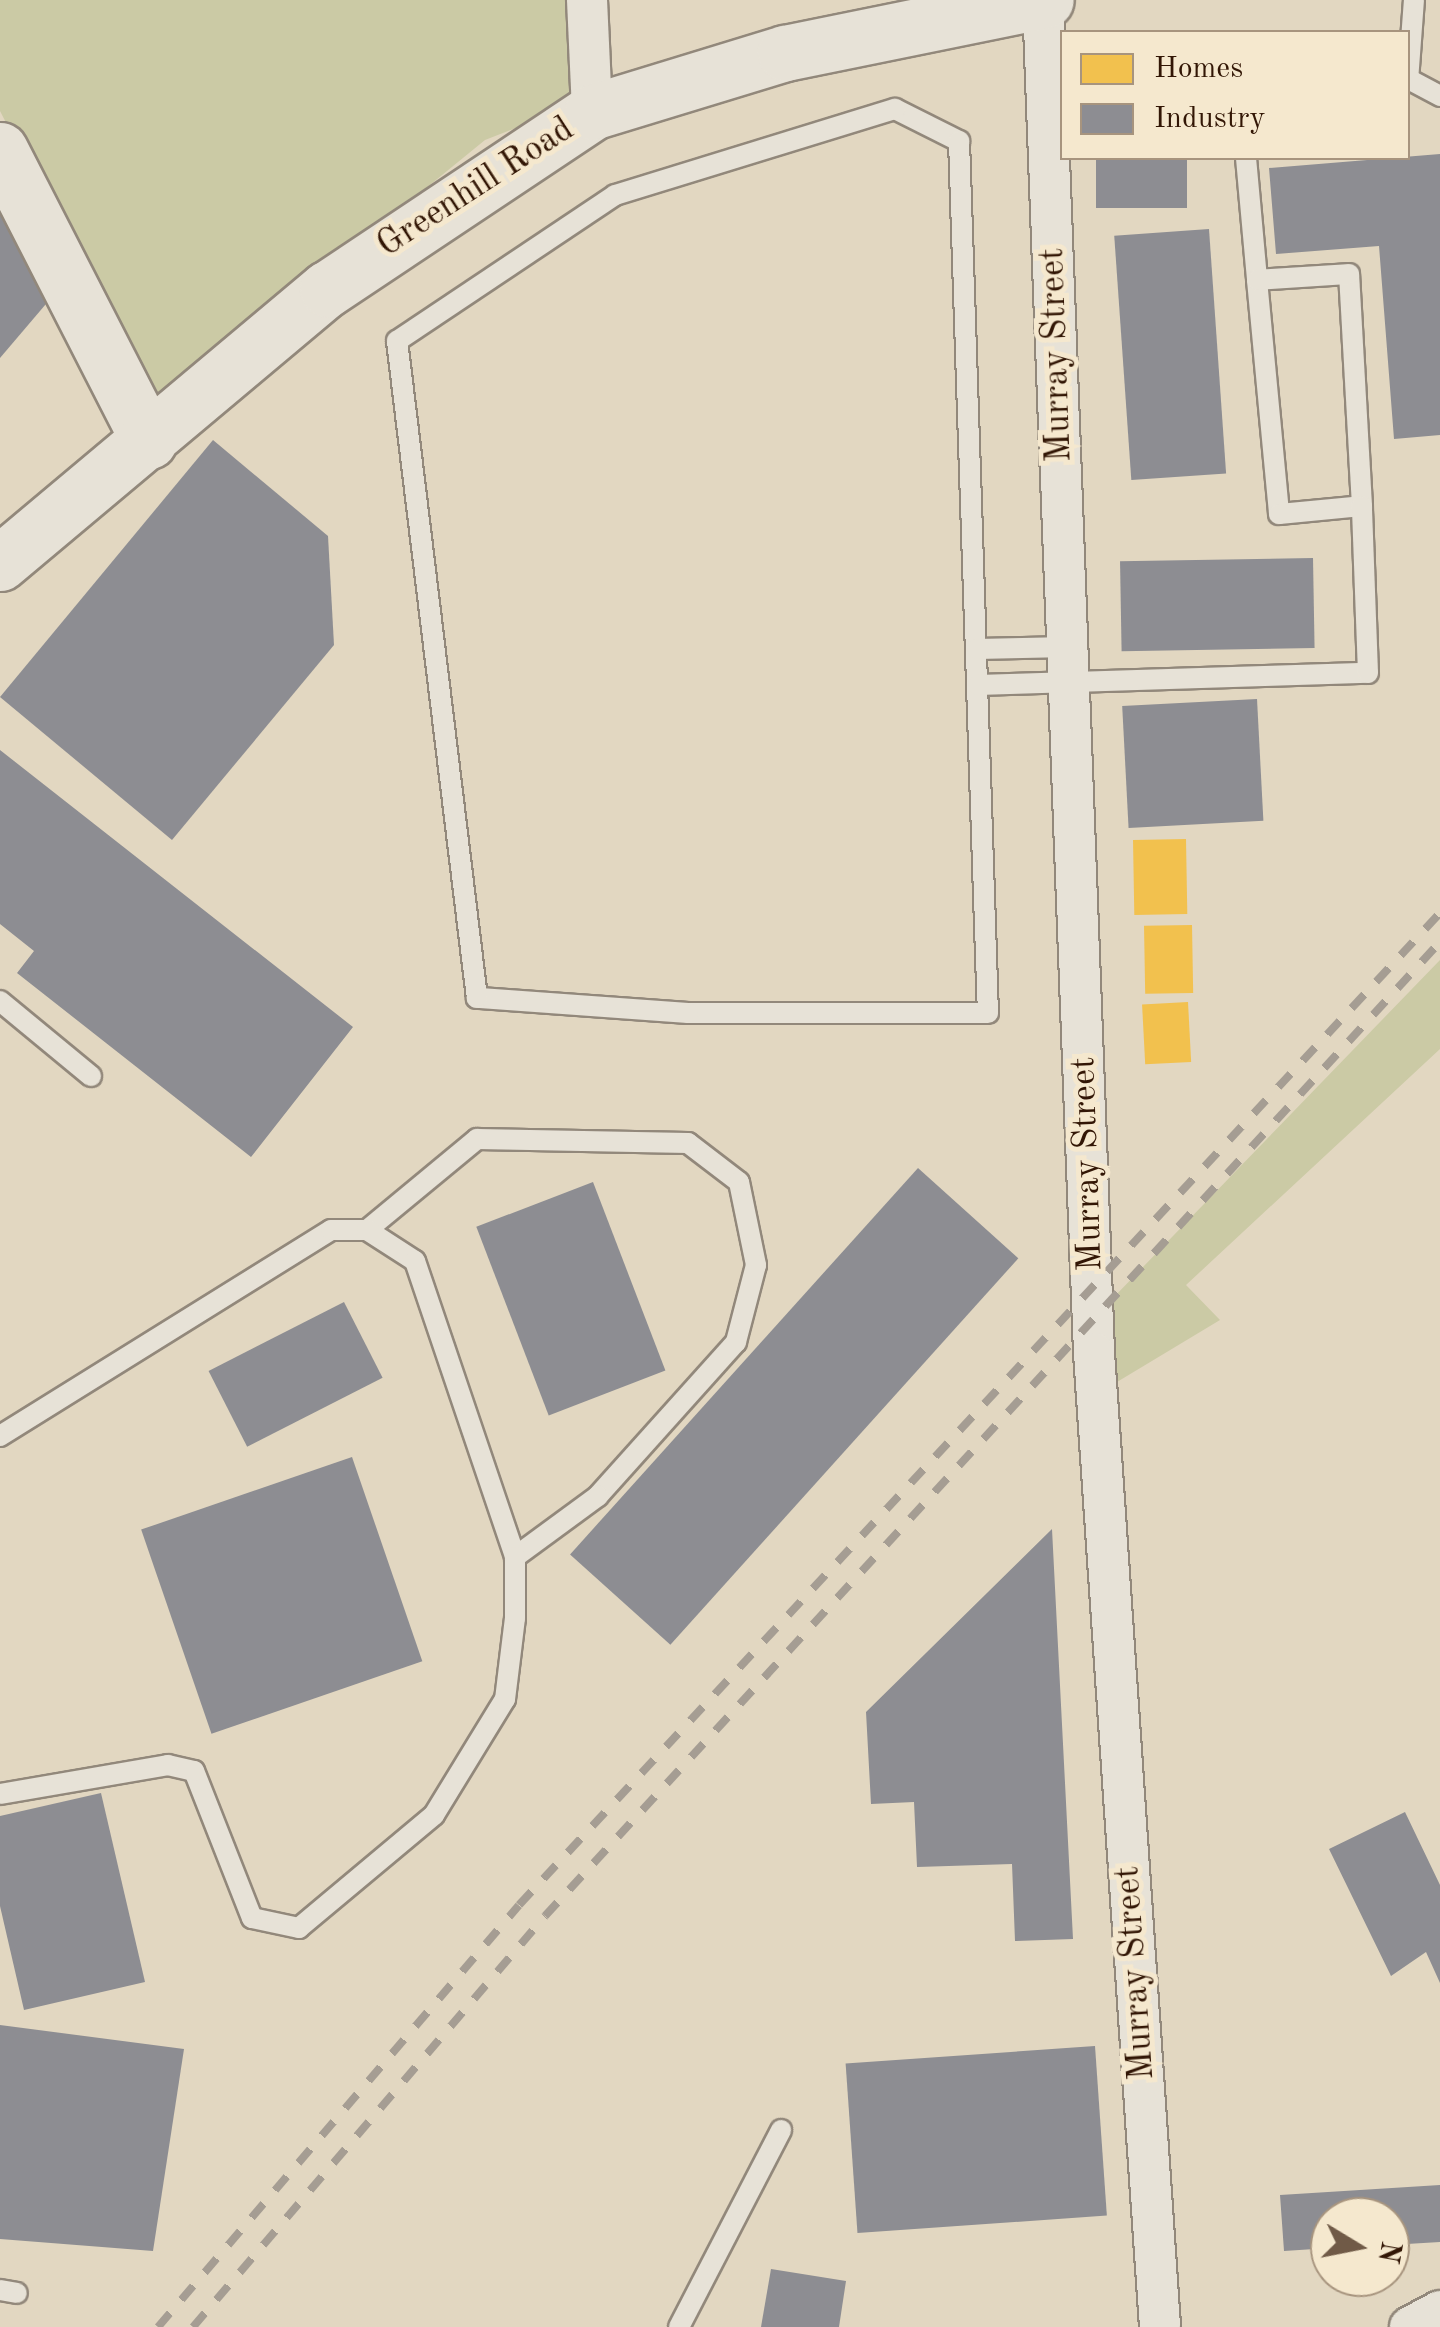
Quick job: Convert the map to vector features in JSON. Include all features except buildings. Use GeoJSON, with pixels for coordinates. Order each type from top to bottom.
{"type":"FeatureCollection","features":[{"type":"Feature","properties":{"kind":"street"},"geometry":{"type":"LineString","coordinates":[[588,0],[592,112]]}},
{"type":"Feature","properties":{"kind":"street","name":"Greenhill Road"},"geometry":{"type":"LineString","coordinates":[[0,564],[327,289],[592,112],[784,53],[1044,0]]}},
{"type":"Feature","properties":{"kind":"street","name":"Murray Street"},"geometry":{"type":"LineString","coordinates":[[1044,0],[1094,1353],[1160,2327]]}},
{"type":"Feature","properties":{"kind":"street"},"geometry":{"type":"LineString","coordinates":[[0,150],[149,440]]}},
{"type":"Feature","properties":{"kind":"street"},"geometry":{"type":"LineString","coordinates":[[1410,2327],[1440,2312]]}},
{"type":"Feature","properties":{"kind":"lane"},"geometry":{"type":"LineString","coordinates":[[1414,0],[1410,81],[1440,96]]}},
{"type":"Feature","properties":{"kind":"lane"},"geometry":{"type":"LineString","coordinates":[[895,109],[959,141],[976,649],[988,1013],[688,1013],[477,998],[396,341],[616,196],[895,109]]}},
{"type":"Feature","properties":{"kind":"lane"},"geometry":{"type":"LineString","coordinates":[[1246,160],[1279,514],[1362,506]]}},
{"type":"Feature","properties":{"kind":"lane"},"geometry":{"type":"LineString","coordinates":[[976,649],[1069,665],[1368,674],[1350,274],[1257,280]]}},
{"type":"Feature","properties":{"kind":"lane"},"geometry":{"type":"LineString","coordinates":[[978,685],[1069,665]]}},
{"type":"Feature","properties":{"kind":"lane"},"geometry":{"type":"LineString","coordinates":[[0,1001],[91,1076]]}},
{"type":"Feature","properties":{"kind":"lane"},"geometry":{"type":"LineString","coordinates":[[367,1230],[477,1138],[688,1143],[739,1182],[756,1265],[736,1342],[598,1496],[515,1556]]}},
{"type":"Feature","properties":{"kind":"lane"},"geometry":{"type":"LineString","coordinates":[[0,1436],[331,1230],[367,1230],[415,1261],[515,1556],[505,1699],[434,1815],[299,1928],[252,1918],[194,1771],[168,1766],[0,1794]]}},
{"type":"Feature","properties":{"kind":"lane"},"geometry":{"type":"LineString","coordinates":[[680,2327],[781,2130]]}},
{"type":"Feature","properties":{"kind":"green space"},"geometry":{"type":"Polygon","coordinates":[[[0,0],[574,0],[578,104],[485,140],[154,410],[0,111],[0,0]]]}},
{"type":"Feature","properties":{"kind":"green space"},"geometry":{"type":"Polygon","coordinates":[[[1440,960],[1440,1049],[1186,1285],[1220,1320],[1117,1382],[1113,1298],[1440,960]]]}},
{"type":"Feature","properties":{"kind":"railway"},"geometry":{"type":"LineString","coordinates":[[158,2327],[519,1905],[1440,913]]}},
{"type":"Feature","properties":{"kind":"railway"},"geometry":{"type":"LineString","coordinates":[[193,2327],[545,1916],[1440,942]]}}]}
